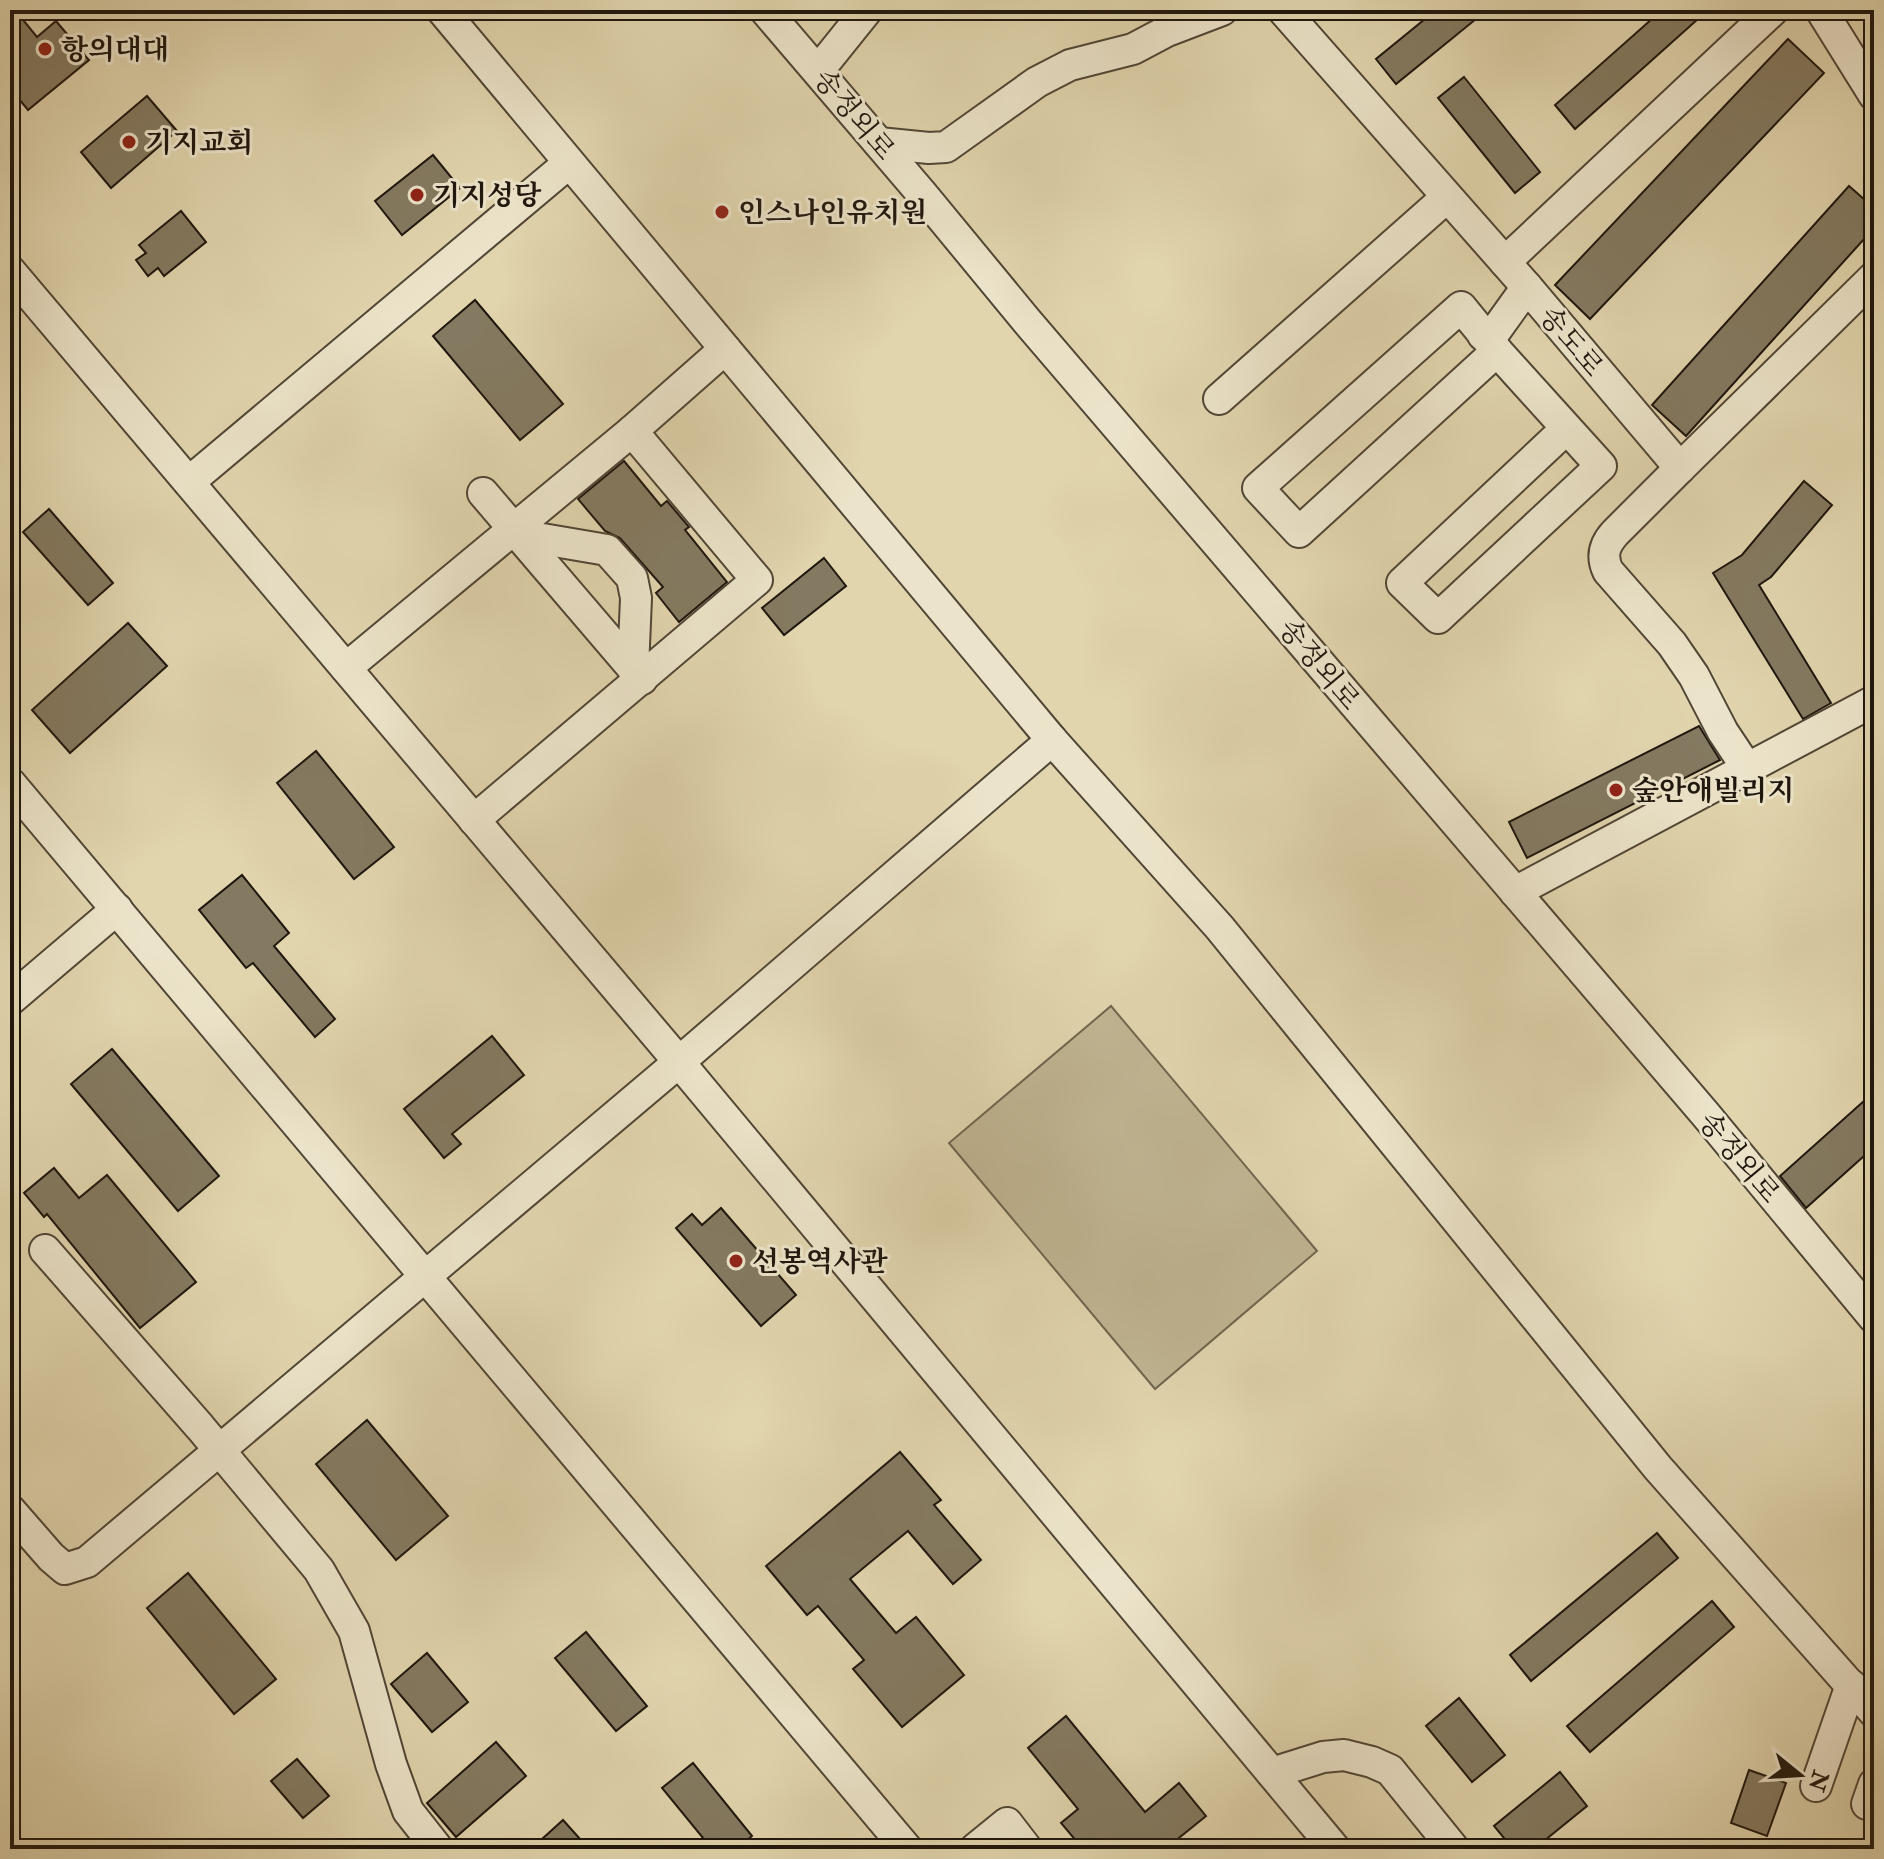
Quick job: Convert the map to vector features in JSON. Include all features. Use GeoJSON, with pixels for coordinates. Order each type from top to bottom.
{"type":"FeatureCollection","features":[{"type":"Feature","properties":{"kind":"street"},"geometry":{"type":"LineString","coordinates":[[442,10],[1052,740],[1220,928],[1658,1468],[1874,1712]]}},
{"type":"Feature","properties":{"kind":"street","name":"송정외로"},"geometry":{"type":"LineString","coordinates":[[765,10],[1706,1115],[1874,1318]]}},
{"type":"Feature","properties":{"kind":"street"},"geometry":{"type":"LineString","coordinates":[[818,71],[867,10]]}},
{"type":"Feature","properties":{"kind":"street"},"geometry":{"type":"LineString","coordinates":[[879,143],[946,147],[1037,82],[1070,65],[1133,49],[1167,31],[1222,10]]}},
{"type":"Feature","properties":{"kind":"street","name":"송도로"},"geometry":{"type":"LineString","coordinates":[[1283,10],[1527,287],[1680,468]]}},
{"type":"Feature","properties":{"kind":"street"},"geometry":{"type":"LineString","coordinates":[[1505,262],[1773,10]]}},
{"type":"Feature","properties":{"kind":"street"},"geometry":{"type":"LineString","coordinates":[[1821,10],[1874,95]]}},
{"type":"Feature","properties":{"kind":"street"},"geometry":{"type":"LineString","coordinates":[[189,482],[569,163]]}},
{"type":"Feature","properties":{"kind":"street"},"geometry":{"type":"LineString","coordinates":[[1219,399],[1447,197]]}},
{"type":"Feature","properties":{"kind":"street"},"geometry":{"type":"LineString","coordinates":[[10,271],[679,1062],[1335,1849]]}},
{"type":"Feature","properties":{"kind":"street"},"geometry":{"type":"LineString","coordinates":[[1747,768],[1679,654],[1608,571],[1604,562],[1607,542],[1874,277]]}},
{"type":"Feature","properties":{"kind":"street"},"geometry":{"type":"LineString","coordinates":[[1527,287],[1490,343],[1299,532],[1258,488],[1461,307],[1490,343],[1601,466],[1438,618],[1402,583],[1566,429]]}},
{"type":"Feature","properties":{"kind":"street"},"geometry":{"type":"LineString","coordinates":[[346,668],[516,532],[725,349]]}},
{"type":"Feature","properties":{"kind":"street"},"geometry":{"type":"LineString","coordinates":[[474,820],[638,674],[757,580],[632,431]]}},
{"type":"Feature","properties":{"kind":"street"},"geometry":{"type":"LineString","coordinates":[[483,493],[638,674]]}},
{"type":"Feature","properties":{"kind":"street"},"geometry":{"type":"LineString","coordinates":[[516,532],[607,550],[632,578],[636,598],[638,674]]}},
{"type":"Feature","properties":{"kind":"street"},"geometry":{"type":"LineString","coordinates":[[1515,892],[1874,701]]}},
{"type":"Feature","properties":{"kind":"street"},"geometry":{"type":"LineString","coordinates":[[10,1510],[65,1569],[87,1562],[679,1062],[1052,740]]}},
{"type":"Feature","properties":{"kind":"street"},"geometry":{"type":"LineString","coordinates":[[10,783],[907,1849]]}},
{"type":"Feature","properties":{"kind":"street"},"geometry":{"type":"LineString","coordinates":[[10,1000],[117,909]]}},
{"type":"Feature","properties":{"kind":"street"},"geometry":{"type":"LineString","coordinates":[[45,1250],[319,1570],[354,1631],[391,1764],[408,1811],[438,1849]]}},
{"type":"Feature","properties":{"kind":"street"},"geometry":{"type":"LineString","coordinates":[[1816,1786],[1851,1685]]}},
{"type":"Feature","properties":{"kind":"street"},"geometry":{"type":"LineString","coordinates":[[1272,1773],[1323,1757],[1344,1755],[1372,1762],[1390,1770],[1454,1849]]}},
{"type":"Feature","properties":{"kind":"street"},"geometry":{"type":"LineString","coordinates":[[975,1849],[1007,1823],[1027,1849]]}},
{"type":"Feature","properties":{"kind":"shaded area"},"geometry":{"type":"Polygon","coordinates":[[[1111,1006],[1317,1251],[1155,1389],[949,1143],[1111,1006]]]}},
{"type":"Feature","properties":{"kind":"building","name":"항의대대"},"geometry":{"type":"Polygon","coordinates":[[[10,10],[15,10],[37,37],[56,21],[89,60],[28,110],[10,88],[10,10]]]}},
{"type":"Feature","properties":{"kind":"building"},"geometry":{"type":"Polygon","coordinates":[[[1436,10],[1487,10],[1396,84],[1376,59],[1436,10]]]}},
{"type":"Feature","properties":{"kind":"building"},"geometry":{"type":"Polygon","coordinates":[[[1662,10],[1708,10],[1575,129],[1555,105],[1662,10]]]}},
{"type":"Feature","properties":{"kind":"building"},"geometry":{"type":"Polygon","coordinates":[[[1788,39],[1824,73],[1590,319],[1555,285],[1788,39]]]}},
{"type":"Feature","properties":{"kind":"building"},"geometry":{"type":"Polygon","coordinates":[[[1464,77],[1540,172],[1515,193],[1438,98],[1464,77]]]}},
{"type":"Feature","properties":{"kind":"building","name":"기지교회"},"geometry":{"type":"Polygon","coordinates":[[[147,96],[177,131],[111,188],[81,152],[147,96]]]}},
{"type":"Feature","properties":{"kind":"building","name":"기지성당"},"geometry":{"type":"Polygon","coordinates":[[[433,155],[460,188],[402,235],[375,201],[433,155]]]}},
{"type":"Feature","properties":{"kind":"building"},"geometry":{"type":"Polygon","coordinates":[[[1849,186],[1874,208],[1874,228],[1686,436],[1652,405],[1849,186]]]}},
{"type":"Feature","properties":{"kind":"building"},"geometry":{"type":"Polygon","coordinates":[[[181,211],[206,242],[164,276],[158,268],[148,276],[136,260],[146,253],[139,245],[181,211]]]}},
{"type":"Feature","properties":{"kind":"building"},"geometry":{"type":"Polygon","coordinates":[[[475,300],[563,404],[520,440],[433,336],[475,300]]]}},
{"type":"Feature","properties":{"kind":"building"},"geometry":{"type":"Polygon","coordinates":[[[624,461],[661,506],[667,501],[689,527],[685,530],[727,582],[679,622],[656,593],[663,587],[620,538],[605,531],[578,499],[624,461]]]}},
{"type":"Feature","properties":{"kind":"building"},"geometry":{"type":"Polygon","coordinates":[[[1804,481],[1832,505],[1771,577],[1759,585],[1831,703],[1803,719],[1713,573],[1742,555],[1804,481]]]}},
{"type":"Feature","properties":{"kind":"building"},"geometry":{"type":"Polygon","coordinates":[[[49,509],[113,583],[88,605],[23,532],[49,509]]]}},
{"type":"Feature","properties":{"kind":"building"},"geometry":{"type":"Polygon","coordinates":[[[824,558],[846,586],[784,635],[762,608],[824,558]]]}},
{"type":"Feature","properties":{"kind":"building"},"geometry":{"type":"Polygon","coordinates":[[[128,623],[167,666],[70,753],[32,710],[128,623]]]}},
{"type":"Feature","properties":{"kind":"building","name":"숲안애빌리지"},"geometry":{"type":"Polygon","coordinates":[[[1699,726],[1720,760],[1527,858],[1509,822],[1699,726]]]}},
{"type":"Feature","properties":{"kind":"building"},"geometry":{"type":"Polygon","coordinates":[[[316,751],[394,847],[354,879],[277,783],[316,751]]]}},
{"type":"Feature","properties":{"kind":"building"},"geometry":{"type":"Polygon","coordinates":[[[242,875],[289,933],[274,946],[335,1019],[315,1037],[253,963],[246,968],[199,910],[242,875]]]}},
{"type":"Feature","properties":{"kind":"building"},"geometry":{"type":"Polygon","coordinates":[[[492,1036],[524,1075],[452,1134],[461,1144],[444,1158],[404,1109],[492,1036]]]}},
{"type":"Feature","properties":{"kind":"building"},"geometry":{"type":"Polygon","coordinates":[[[112,1049],[219,1176],[178,1211],[71,1084],[112,1049]]]}},
{"type":"Feature","properties":{"kind":"building"},"geometry":{"type":"Polygon","coordinates":[[[1874,1092],[1874,1147],[1806,1208],[1780,1176],[1874,1092]]]}},
{"type":"Feature","properties":{"kind":"building"},"geometry":{"type":"Polygon","coordinates":[[[54,1168],[79,1198],[107,1175],[196,1282],[140,1328],[47,1214],[44,1217],[24,1193],[54,1168]]]}},
{"type":"Feature","properties":{"kind":"building","name":"선봉역사관"},"geometry":{"type":"Polygon","coordinates":[[[721,1208],[796,1295],[761,1326],[676,1228],[692,1214],[702,1225],[721,1208]]]}},
{"type":"Feature","properties":{"kind":"building"},"geometry":{"type":"Polygon","coordinates":[[[367,1420],[448,1516],[396,1560],[316,1464],[367,1420]]]}},
{"type":"Feature","properties":{"kind":"building"},"geometry":{"type":"Polygon","coordinates":[[[900,1452],[941,1500],[934,1505],[981,1560],[953,1584],[908,1531],[850,1579],[896,1633],[916,1617],[964,1675],[902,1727],[853,1669],[864,1660],[818,1606],[807,1615],[766,1566],[900,1452]]]}},
{"type":"Feature","properties":{"kind":"building"},"geometry":{"type":"Polygon","coordinates":[[[1657,1533],[1678,1558],[1531,1681],[1510,1655],[1657,1533]]]}},
{"type":"Feature","properties":{"kind":"building"},"geometry":{"type":"Polygon","coordinates":[[[188,1573],[276,1679],[234,1714],[147,1608],[188,1573]]]}},
{"type":"Feature","properties":{"kind":"building"},"geometry":{"type":"Polygon","coordinates":[[[1712,1601],[1734,1627],[1590,1752],[1567,1726],[1712,1601]]]}},
{"type":"Feature","properties":{"kind":"building"},"geometry":{"type":"Polygon","coordinates":[[[586,1632],[647,1706],[616,1731],[555,1658],[586,1632]]]}},
{"type":"Feature","properties":{"kind":"building"},"geometry":{"type":"Polygon","coordinates":[[[427,1653],[468,1702],[432,1732],[391,1684],[427,1653]]]}},
{"type":"Feature","properties":{"kind":"building"},"geometry":{"type":"Polygon","coordinates":[[[1459,1698],[1505,1755],[1472,1782],[1426,1726],[1459,1698]]]}},
{"type":"Feature","properties":{"kind":"building"},"geometry":{"type":"Polygon","coordinates":[[[1066,1716],[1145,1812],[1179,1783],[1206,1816],[1174,1842],[1180,1849],[1083,1849],[1061,1823],[1078,1809],[1028,1748],[1066,1716]]]}},
{"type":"Feature","properties":{"kind":"building"},"geometry":{"type":"Polygon","coordinates":[[[496,1742],[526,1776],[456,1837],[427,1803],[496,1742]]]}},
{"type":"Feature","properties":{"kind":"building"},"geometry":{"type":"Polygon","coordinates":[[[297,1759],[329,1796],[303,1818],[271,1781],[297,1759]]]}},
{"type":"Feature","properties":{"kind":"building"},"geometry":{"type":"Polygon","coordinates":[[[693,1763],[752,1836],[737,1849],[712,1849],[662,1788],[693,1763]]]}},
{"type":"Feature","properties":{"kind":"building"},"geometry":{"type":"Polygon","coordinates":[[[1749,1770],[1786,1783],[1767,1836],[1731,1823],[1749,1770]]]}},
{"type":"Feature","properties":{"kind":"building"},"geometry":{"type":"Polygon","coordinates":[[[1560,1772],[1587,1806],[1534,1849],[1513,1849],[1494,1826],[1560,1772]]]}},
{"type":"Feature","properties":{"kind":"building"},"geometry":{"type":"Polygon","coordinates":[[[563,1820],[589,1849],[531,1849],[563,1820]]]}},
{"type":"Feature","properties":{"kind":"place","name":"항의대대"},"geometry":{"type":"Point","coordinates":[45,49]}},
{"type":"Feature","properties":{"kind":"place","name":"기지교회"},"geometry":{"type":"Point","coordinates":[129,142]}},
{"type":"Feature","properties":{"kind":"place","name":"기지성당"},"geometry":{"type":"Point","coordinates":[417,195]}},
{"type":"Feature","properties":{"kind":"place","name":"인스나인유치원"},"geometry":{"type":"Point","coordinates":[722,212]}},
{"type":"Feature","properties":{"kind":"place","name":"숲안애빌리지"},"geometry":{"type":"Point","coordinates":[1616,790]}},
{"type":"Feature","properties":{"kind":"place","name":"선봉역사관"},"geometry":{"type":"Point","coordinates":[736,1261]}}]}
